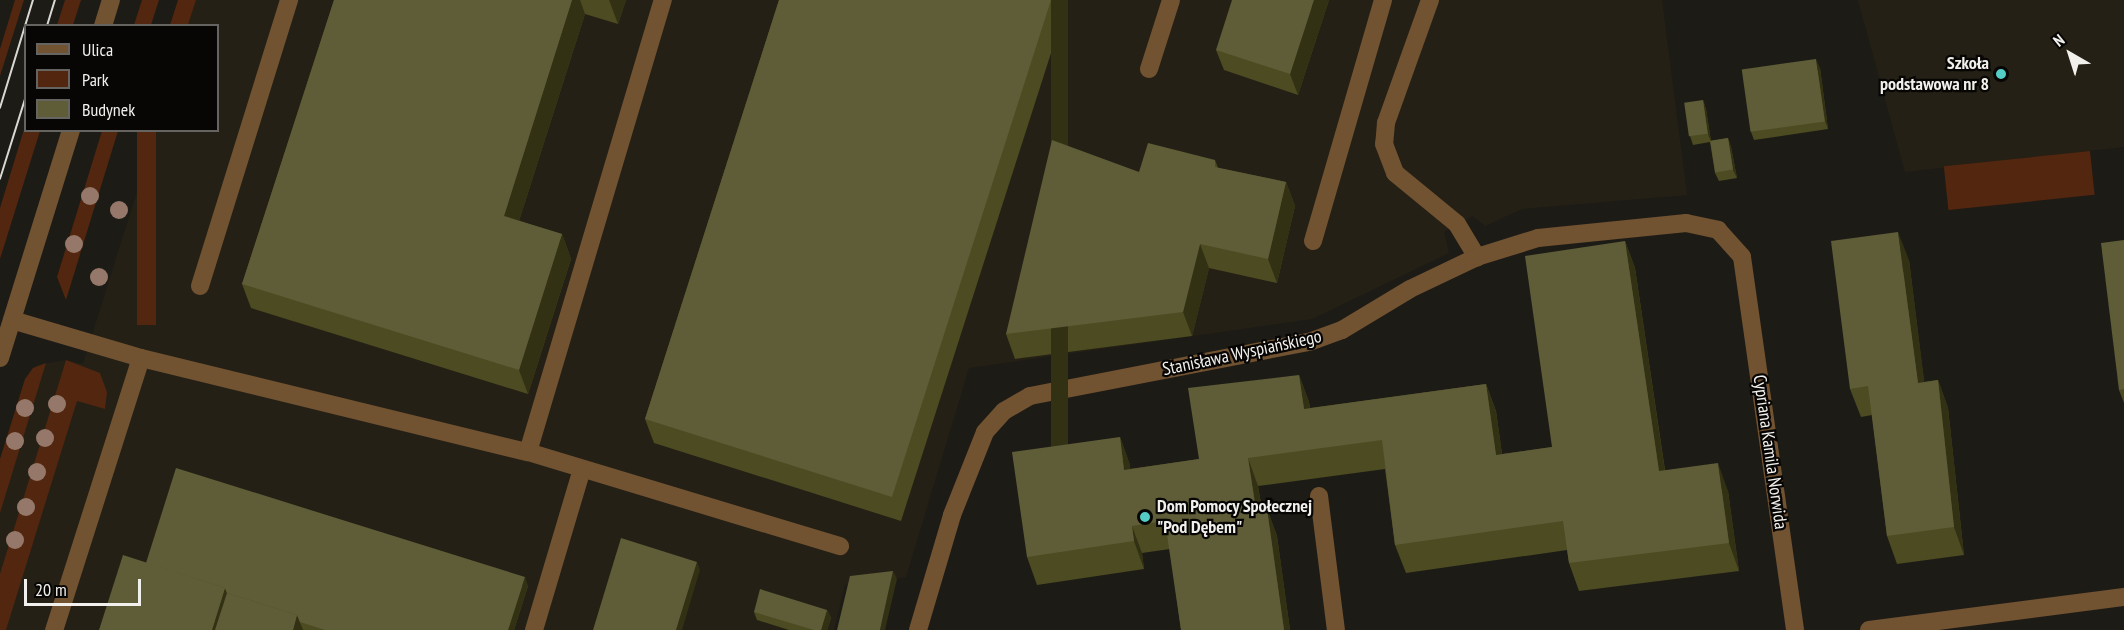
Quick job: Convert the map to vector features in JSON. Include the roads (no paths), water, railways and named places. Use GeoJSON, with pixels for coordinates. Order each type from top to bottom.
{"type":"FeatureCollection","features":[{"type":"Feature","properties":{"kind":"street"},"geometry":{"type":"LineString","coordinates":[[104,24],[111,0]]}},
{"type":"Feature","properties":{"kind":"street"},"geometry":{"type":"LineString","coordinates":[[200,286],[289,0]]}},
{"type":"Feature","properties":{"kind":"street"},"geometry":{"type":"LineString","coordinates":[[528,452],[663,0]]}},
{"type":"Feature","properties":{"kind":"street"},"geometry":{"type":"LineString","coordinates":[[1149,69],[1171,0]]}},
{"type":"Feature","properties":{"kind":"street"},"geometry":{"type":"LineString","coordinates":[[1312,241],[1383,0]]}},
{"type":"Feature","properties":{"kind":"street"},"geometry":{"type":"LineString","coordinates":[[1430,0],[1386,123],[1384,144],[1395,173],[1457,224],[1477,257]]}},
{"type":"Feature","properties":{"kind":"street"},"geometry":{"type":"LineString","coordinates":[[0,358],[70,132]]}},
{"type":"Feature","properties":{"kind":"street","name":"Stanisława Wyspiańskiego"},"geometry":{"type":"LineString","coordinates":[[918,630],[952,514],[985,432],[1004,411],[1030,396],[1309,342],[1342,330],[1410,289],[1477,257],[1538,238],[1686,223],[1713,227],[1739,249],[1746,274]]}},
{"type":"Feature","properties":{"kind":"street","name":"Cypriana Kamila Norwida"},"geometry":{"type":"LineString","coordinates":[[1746,274],[1795,630]]}},
{"type":"Feature","properties":{"kind":"street"},"geometry":{"type":"LineString","coordinates":[[12,320],[141,358],[528,452],[840,546]]}},
{"type":"Feature","properties":{"kind":"street"},"geometry":{"type":"LineString","coordinates":[[54,630],[141,358]]}},
{"type":"Feature","properties":{"kind":"street"},"geometry":{"type":"LineString","coordinates":[[534,630],[582,469]]}},
{"type":"Feature","properties":{"kind":"street"},"geometry":{"type":"LineString","coordinates":[[1319,496],[1336,630]]}},
{"type":"Feature","properties":{"kind":"street"},"geometry":{"type":"LineString","coordinates":[[1869,630],[2124,597]]}},
{"type":"Feature","properties":{"kind":"tram line"},"geometry":{"type":"LineString","coordinates":[[26,24],[33,0]]}},
{"type":"Feature","properties":{"kind":"tram line"},"geometry":{"type":"LineString","coordinates":[[48,24],[55,0]]}},
{"type":"Feature","properties":{"kind":"tram line"},"geometry":{"type":"LineString","coordinates":[[0,108],[24,29]]}},
{"type":"Feature","properties":{"kind":"tram line"},"geometry":{"type":"LineString","coordinates":[[0,179],[24,102]]}},
{"type":"Feature","properties":{"kind":"place","name":"Szkoła podstawowa nr 8"},"geometry":{"type":"Point","coordinates":[2001,74]}},
{"type":"Feature","properties":{"kind":"place","name":"Dom Pomocy Społecznej \"Pod Dębem\""},"geometry":{"type":"Point","coordinates":[1145,517]}}]}
